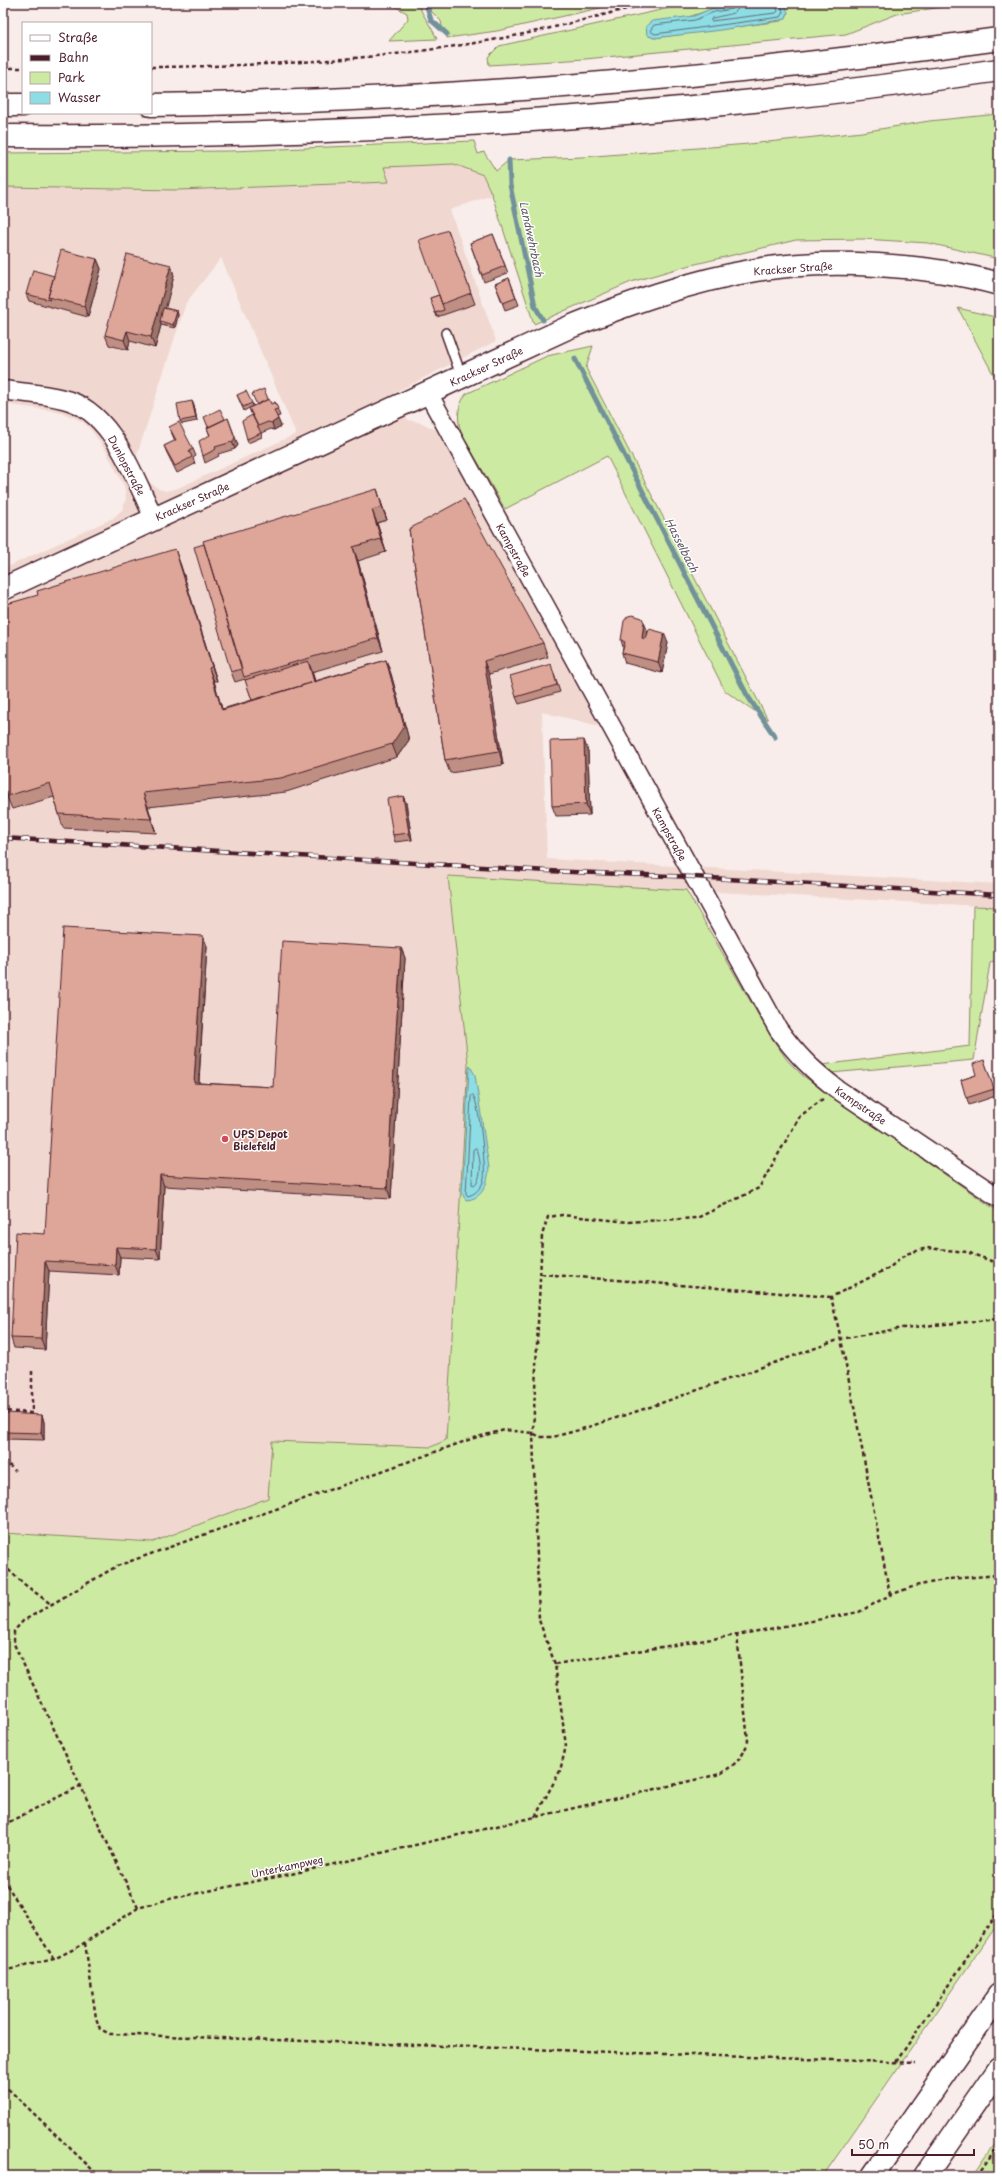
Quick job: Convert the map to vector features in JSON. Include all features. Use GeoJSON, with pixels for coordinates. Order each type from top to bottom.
{"type":"FeatureCollection","features":[{"type":"Feature","properties":{"kind":"main road"},"geometry":{"type":"LineString","coordinates":[[152,105],[306,101],[533,89],[789,65],[999,39]]}},
{"type":"Feature","properties":{"kind":"main road"},"geometry":{"type":"LineString","coordinates":[[3,136],[212,134],[460,124],[708,105],[999,70]]}},
{"type":"Feature","properties":{"kind":"main road"},"geometry":{"type":"LineString","coordinates":[[975,74],[999,74]]}},
{"type":"Feature","properties":{"kind":"main road"},"geometry":{"type":"LineString","coordinates":[[3,105],[22,105]]}},
{"type":"Feature","properties":{"kind":"main road","name":"Krackser Straße"},"geometry":{"type":"LineString","coordinates":[[3,588],[462,378],[565,329],[612,310],[706,280],[756,270],[852,264],[949,274],[999,284]]}},
{"type":"Feature","properties":{"kind":"main road"},"geometry":{"type":"LineString","coordinates":[[873,2176],[999,1995]]}},
{"type":"Feature","properties":{"kind":"main road"},"geometry":{"type":"LineString","coordinates":[[925,2176],[999,2069]]}},
{"type":"Feature","properties":{"kind":"street","name":"Dunlopstraße"},"geometry":{"type":"LineString","coordinates":[[3,390],[65,399],[87,409],[103,423],[118,444],[154,518]]}},
{"type":"Feature","properties":{"kind":"street","name":"Kampstraße"},"geometry":{"type":"LineString","coordinates":[[428,393],[778,1029],[795,1053],[815,1072],[837,1089],[999,1198]]}},
{"type":"Feature","properties":{"kind":"lane"},"geometry":{"type":"LineString","coordinates":[[446,333],[462,378]]}},
{"type":"Feature","properties":{"kind":"path"},"geometry":{"type":"LineString","coordinates":[[152,67],[316,62],[406,52],[493,40],[652,3]]}},
{"type":"Feature","properties":{"kind":"path"},"geometry":{"type":"LineString","coordinates":[[3,68],[22,68]]}},
{"type":"Feature","properties":{"kind":"path"},"geometry":{"type":"LineString","coordinates":[[535,1816],[560,1771],[566,1746],[555,1664],[539,1620],[533,1433],[542,1235],[548,1217],[562,1214],[628,1222],[697,1218],[760,1188],[800,1116],[837,1089]]}},
{"type":"Feature","properties":{"kind":"path"},"geometry":{"type":"LineString","coordinates":[[541,1274],[831,1297],[889,1268],[906,1254],[927,1248],[967,1252],[994,1262],[999,1262]]}},
{"type":"Feature","properties":{"kind":"path"},"geometry":{"type":"LineString","coordinates":[[831,1297],[841,1339],[890,1595]]}},
{"type":"Feature","properties":{"kind":"path"},"geometry":{"type":"LineString","coordinates":[[138,1908],[14,1644],[14,1631],[23,1621],[52,1605],[101,1574],[118,1566],[466,1440],[505,1430],[533,1433],[540,1437],[553,1436],[580,1430],[841,1339],[902,1328],[999,1319]]}},
{"type":"Feature","properties":{"kind":"path"},"geometry":{"type":"LineString","coordinates":[[3,1414],[3,1411],[32,1413],[32,1371]]}},
{"type":"Feature","properties":{"kind":"path"},"geometry":{"type":"LineString","coordinates":[[3,1462],[6,1462],[15,1471]]}},
{"type":"Feature","properties":{"kind":"path"},"geometry":{"type":"LineString","coordinates":[[3,1565],[24,1584],[52,1605]]}},
{"type":"Feature","properties":{"kind":"path"},"geometry":{"type":"LineString","coordinates":[[555,1664],[737,1635],[859,1612],[890,1595],[915,1586],[949,1579],[999,1575]]}},
{"type":"Feature","properties":{"kind":"path","name":"Unterkampweg"},"geometry":{"type":"LineString","coordinates":[[3,1972],[54,1959],[84,1943],[138,1908],[169,1899],[291,1874],[720,1774],[735,1764],[745,1754],[748,1741],[737,1635]]}},
{"type":"Feature","properties":{"kind":"path"},"geometry":{"type":"LineString","coordinates":[[3,1825],[80,1786]]}},
{"type":"Feature","properties":{"kind":"path"},"geometry":{"type":"LineString","coordinates":[[3,1879],[54,1959]]}},
{"type":"Feature","properties":{"kind":"path"},"geometry":{"type":"LineString","coordinates":[[896,2062],[999,1911]]}},
{"type":"Feature","properties":{"kind":"path"},"geometry":{"type":"LineString","coordinates":[[84,1943],[96,2018],[100,2029],[110,2034],[915,2063]]}},
{"type":"Feature","properties":{"kind":"path"},"geometry":{"type":"LineString","coordinates":[[3,2084],[100,2176]]}},
{"type":"Feature","properties":{"kind":"path"},"geometry":{"type":"LineString","coordinates":[[978,2176],[999,2145]]}},
{"type":"Feature","properties":{"kind":"shaded area"},"geometry":{"type":"Polygon","coordinates":[[[454,164],[483,175],[492,195],[450,210],[496,341],[394,393],[408,420],[422,423],[436,430],[447,445],[599,726],[542,712],[547,859],[999,884],[999,907],[549,883],[448,876],[468,1064],[446,1440],[431,1447],[268,1498],[153,1542],[3,1533],[3,569],[113,518],[122,510],[126,498],[124,486],[106,451],[92,431],[83,422],[61,412],[3,404],[3,187],[178,190],[389,182],[384,167],[454,164]],[[221,258],[186,303],[136,458],[149,482],[159,489],[166,491],[178,488],[296,434],[221,258]]]}},
{"type":"Feature","properties":{"kind":"green space"},"geometry":{"type":"Polygon","coordinates":[[[388,3],[420,3],[419,6],[437,39],[389,41],[408,19],[407,13],[388,3]]]}},
{"type":"Feature","properties":{"kind":"green space"},"geometry":{"type":"Polygon","coordinates":[[[429,3],[622,3],[497,31],[447,38],[445,32],[443,32],[441,21],[431,11],[429,3]]]}},
{"type":"Feature","properties":{"kind":"green space"},"geometry":{"type":"Polygon","coordinates":[[[692,3],[741,3],[716,8],[692,16],[647,35],[654,38],[781,21],[787,6],[784,3],[968,3],[897,14],[846,34],[585,59],[489,65],[488,57],[499,46],[692,3]]]}},
{"type":"Feature","properties":{"kind":"green space"},"geometry":{"type":"Polygon","coordinates":[[[999,114],[999,259],[928,243],[863,239],[796,240],[683,267],[631,282],[534,324],[492,195],[483,175],[454,164],[384,167],[389,182],[178,190],[3,187],[3,153],[232,151],[474,141],[478,154],[484,152],[496,171],[509,160],[582,157],[749,144],[862,132],[929,121],[999,114]]]}},
{"type":"Feature","properties":{"kind":"green space"},"geometry":{"type":"Polygon","coordinates":[[[958,308],[999,318],[999,385],[958,308]]]}},
{"type":"Feature","properties":{"kind":"green space"},"geometry":{"type":"Polygon","coordinates":[[[593,346],[586,368],[768,720],[725,691],[607,456],[505,509],[461,433],[459,408],[466,394],[547,356],[593,346]]]}},
{"type":"Feature","properties":{"kind":"green space"},"geometry":{"type":"Polygon","coordinates":[[[448,876],[686,890],[770,1035],[787,1060],[802,1075],[999,1212],[999,1922],[823,2176],[3,2176],[3,1533],[153,1542],[268,1498],[272,1441],[431,1447],[446,1440],[468,1064],[448,876]]]}},
{"type":"Feature","properties":{"kind":"green space"},"geometry":{"type":"Polygon","coordinates":[[[973,906],[999,907],[999,958],[990,963],[974,1060],[831,1073],[822,1065],[970,1046],[973,906]]]}},
{"type":"Feature","properties":{"kind":"green space"},"geometry":{"type":"Polygon","coordinates":[[[999,2138],[999,2176],[973,2176],[999,2138]]]}},
{"type":"Feature","properties":{"kind":"water"},"geometry":{"type":"Polygon","coordinates":[[[741,3],[784,3],[788,12],[786,19],[721,30],[654,38],[647,35],[646,26],[652,21],[694,16],[713,8],[741,3]]]}},
{"type":"Feature","properties":{"kind":"water"},"geometry":{"type":"Polygon","coordinates":[[[470,1066],[475,1075],[489,1168],[484,1189],[477,1197],[466,1200],[462,1194],[470,1066]]]}},
{"type":"Feature","properties":{"kind":"building"},"geometry":{"type":"Polygon","coordinates":[[[448,230],[471,293],[442,304],[419,240],[448,230]]]}},
{"type":"Feature","properties":{"kind":"building"},"geometry":{"type":"Polygon","coordinates":[[[493,234],[505,266],[482,275],[470,243],[493,234]]]}},
{"type":"Feature","properties":{"kind":"building"},"geometry":{"type":"Polygon","coordinates":[[[61,250],[97,259],[84,306],[48,297],[61,250]]]}},
{"type":"Feature","properties":{"kind":"building"},"geometry":{"type":"Polygon","coordinates":[[[127,254],[171,265],[151,337],[127,331],[124,340],[105,335],[127,254]]]}},
{"type":"Feature","properties":{"kind":"building"},"geometry":{"type":"Polygon","coordinates":[[[33,270],[54,276],[48,297],[50,300],[26,294],[33,270]]]}},
{"type":"Feature","properties":{"kind":"building"},"geometry":{"type":"Polygon","coordinates":[[[509,278],[516,298],[503,303],[495,284],[509,278]]]}},
{"type":"Feature","properties":{"kind":"building"},"geometry":{"type":"Polygon","coordinates":[[[439,295],[444,310],[435,313],[430,298],[439,295]]]}},
{"type":"Feature","properties":{"kind":"building"},"geometry":{"type":"Polygon","coordinates":[[[163,308],[177,311],[173,325],[160,321],[163,308]]]}},
{"type":"Feature","properties":{"kind":"building"},"geometry":{"type":"Polygon","coordinates":[[[264,389],[268,399],[257,405],[252,394],[264,389]]]}},
{"type":"Feature","properties":{"kind":"building"},"geometry":{"type":"Polygon","coordinates":[[[246,391],[252,403],[243,407],[237,395],[246,391]]]}},
{"type":"Feature","properties":{"kind":"building"},"geometry":{"type":"Polygon","coordinates":[[[269,399],[271,404],[275,402],[278,409],[274,410],[278,419],[272,423],[268,422],[258,426],[249,408],[269,399]]]}},
{"type":"Feature","properties":{"kind":"building"},"geometry":{"type":"Polygon","coordinates":[[[192,401],[196,418],[180,421],[177,404],[192,401]]]}},
{"type":"Feature","properties":{"kind":"building"},"geometry":{"type":"Polygon","coordinates":[[[220,409],[225,419],[208,427],[204,417],[220,409]]]}},
{"type":"Feature","properties":{"kind":"building"},"geometry":{"type":"Polygon","coordinates":[[[252,415],[261,433],[247,439],[242,421],[252,415]]]}},
{"type":"Feature","properties":{"kind":"building"},"geometry":{"type":"Polygon","coordinates":[[[228,418],[235,438],[232,442],[215,447],[216,449],[203,456],[199,441],[210,435],[207,428],[228,418]]]}},
{"type":"Feature","properties":{"kind":"building"},"geometry":{"type":"Polygon","coordinates":[[[179,422],[193,449],[189,451],[192,457],[175,466],[164,446],[176,440],[169,427],[179,422]]]}},
{"type":"Feature","properties":{"kind":"building"},"geometry":{"type":"Polygon","coordinates":[[[377,489],[382,507],[372,510],[381,539],[353,547],[378,638],[244,677],[203,541],[377,489]]]}},
{"type":"Feature","properties":{"kind":"building"},"geometry":{"type":"Polygon","coordinates":[[[464,499],[543,643],[484,661],[499,751],[445,760],[409,529],[464,499]]]}},
{"type":"Feature","properties":{"kind":"building"},"geometry":{"type":"Polygon","coordinates":[[[204,544],[242,669],[231,672],[194,547],[204,544]]]}},
{"type":"Feature","properties":{"kind":"building"},"geometry":{"type":"Polygon","coordinates":[[[175,549],[212,667],[209,668],[222,710],[386,660],[404,726],[392,744],[281,778],[143,793],[151,819],[59,814],[50,783],[7,796],[3,783],[3,605],[38,595],[37,591],[175,549]]]}},
{"type":"Feature","properties":{"kind":"building"},"geometry":{"type":"Polygon","coordinates":[[[633,615],[642,618],[644,622],[642,638],[646,639],[649,629],[664,633],[658,662],[622,653],[625,642],[621,640],[624,621],[628,616],[633,615]]]}},
{"type":"Feature","properties":{"kind":"building"},"geometry":{"type":"Polygon","coordinates":[[[308,661],[314,682],[252,700],[245,680],[308,661]]]}},
{"type":"Feature","properties":{"kind":"building"},"geometry":{"type":"Polygon","coordinates":[[[551,664],[557,685],[516,697],[510,676],[551,664]]]}},
{"type":"Feature","properties":{"kind":"building"},"geometry":{"type":"Polygon","coordinates":[[[584,740],[586,804],[552,806],[550,741],[584,740]]]}},
{"type":"Feature","properties":{"kind":"building"},"geometry":{"type":"Polygon","coordinates":[[[403,796],[409,833],[393,835],[387,799],[403,796]]]}},
{"type":"Feature","properties":{"kind":"building","name":"UPS Depot Bielefeld"},"geometry":{"type":"Polygon","coordinates":[[[63,928],[203,936],[194,1083],[273,1087],[282,941],[401,948],[387,1188],[160,1175],[156,1249],[116,1247],[115,1265],[45,1261],[41,1339],[11,1338],[16,1232],[45,1234],[63,928]]]}},
{"type":"Feature","properties":{"kind":"building"},"geometry":{"type":"Polygon","coordinates":[[[984,1060],[994,1089],[966,1098],[961,1080],[976,1075],[973,1064],[984,1060]]]}},
{"type":"Feature","properties":{"kind":"building"},"geometry":{"type":"Polygon","coordinates":[[[5,1413],[42,1415],[41,1433],[4,1432],[5,1413]]]}},
{"type":"Feature","properties":{"kind":"waterway","name":"Landwehrbach"},"geometry":{"type":"LineString","coordinates":[[426,3],[431,20],[447,34]]}},
{"type":"Feature","properties":{"kind":"waterway","name":"Landwehrbach"},"geometry":{"type":"LineString","coordinates":[[509,160],[510,185],[535,306],[543,320]]}},
{"type":"Feature","properties":{"kind":"waterway","name":"Hasselbach"},"geometry":{"type":"LineString","coordinates":[[575,359],[747,695],[775,737]]}},
{"type":"Feature","properties":{"kind":"railway"},"geometry":{"type":"LineString","coordinates":[[3,838],[548,871],[694,877],[999,895]]}},
{"type":"Feature","properties":{"kind":"place","name":"UPS Depot Bielefeld"},"geometry":{"type":"Point","coordinates":[225,1139]}}]}
